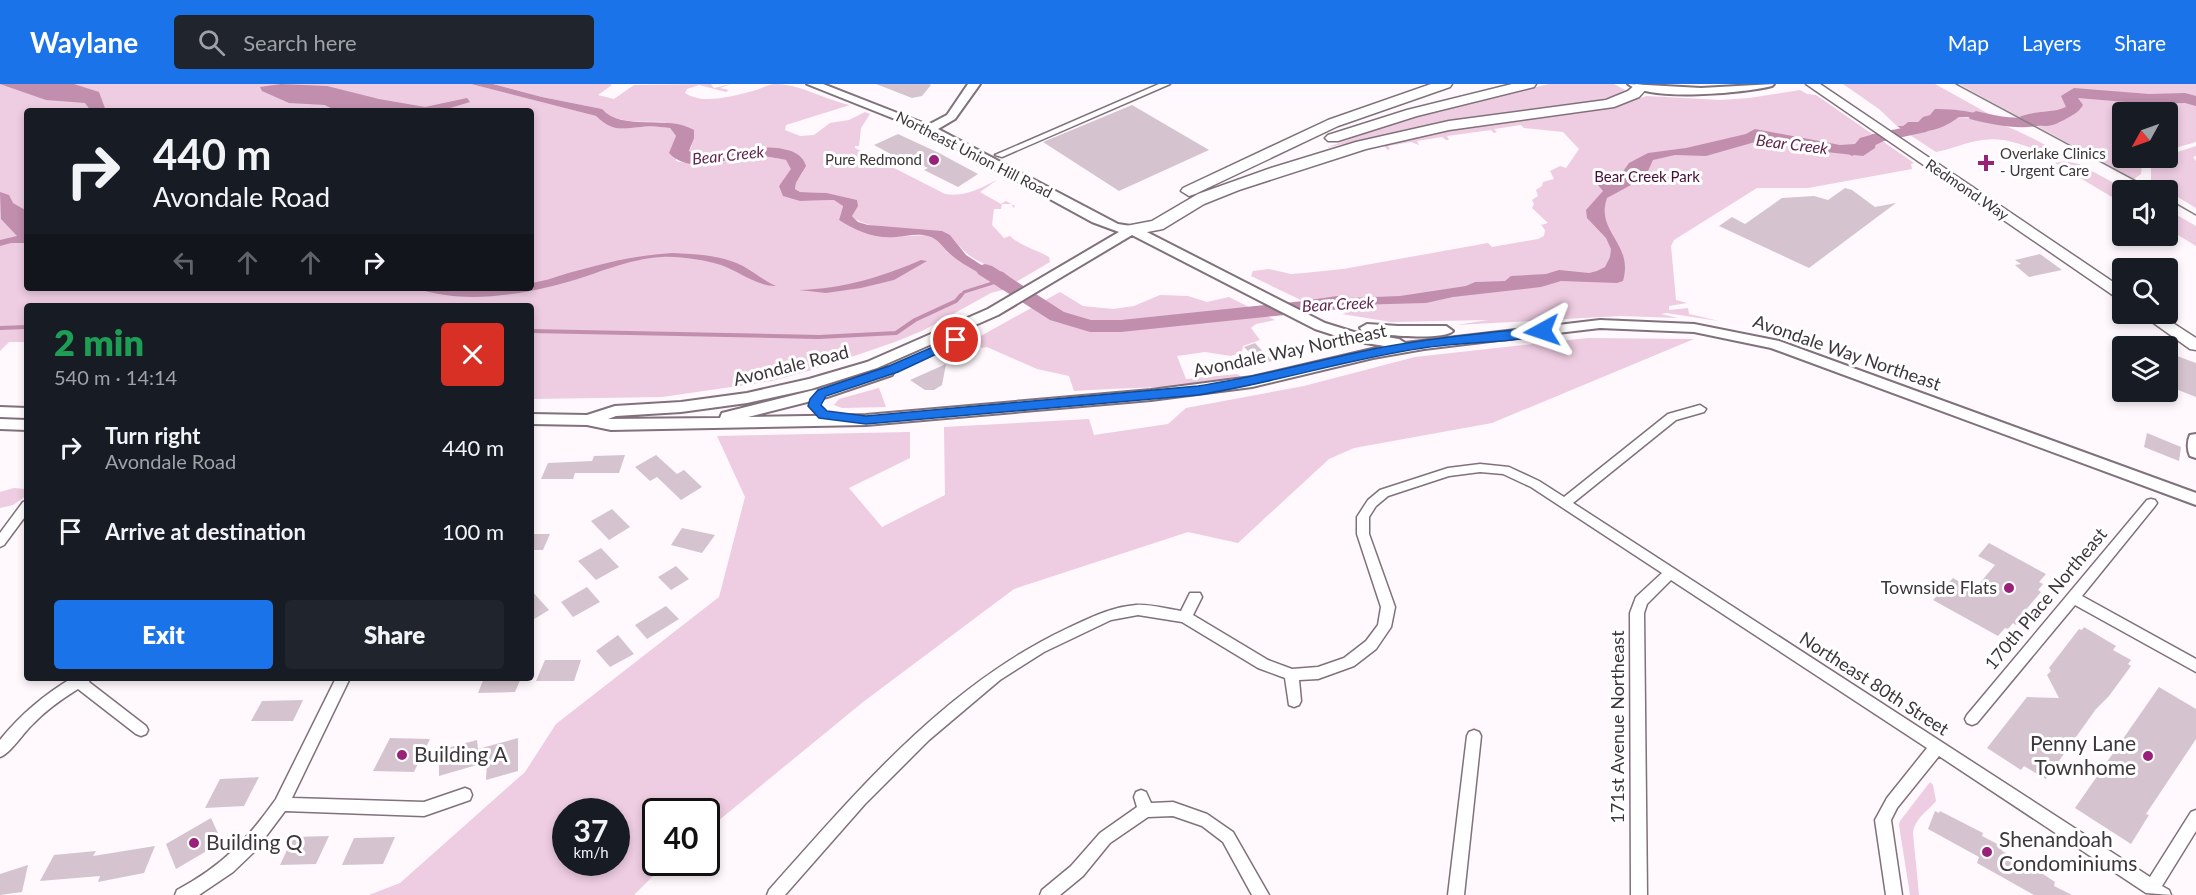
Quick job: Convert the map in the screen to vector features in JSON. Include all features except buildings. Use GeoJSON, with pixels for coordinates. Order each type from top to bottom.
{"type":"FeatureCollection","features":[{"type":"Feature","properties":{"kind":"highway"},"geometry":{"type":"LineString","coordinates":[[1132,230],[1143,218],[1182,195],[1334,123],[1445,84]]}},
{"type":"Feature","properties":{"kind":"highway"},"geometry":{"type":"LineString","coordinates":[[1289,144],[1392,109],[1489,84]]}},
{"type":"Feature","properties":{"kind":"highway"},"geometry":{"type":"LineString","coordinates":[[1132,230],[1157,225],[1248,174],[1334,138],[1412,113],[1529,84]]}},
{"type":"Feature","properties":{"kind":"highway"},"geometry":{"type":"LineString","coordinates":[[1192,204],[1283,168],[1345,148],[1477,122],[1607,104],[1632,95],[1638,85]]}},
{"type":"Feature","properties":{"kind":"main road","name":"Redmond Way"},"geometry":{"type":"LineString","coordinates":[[1812,84],[1875,127],[1905,141],[2112,275]]}},
{"type":"Feature","properties":{"kind":"main road","name":"Redmond Way"},"geometry":{"type":"LineString","coordinates":[[1829,84],[1889,125],[1905,141],[2112,288]]}},
{"type":"Feature","properties":{"kind":"main road"},"geometry":{"type":"LineString","coordinates":[[2178,318],[2196,330]]}},
{"type":"Feature","properties":{"kind":"main road"},"geometry":{"type":"LineString","coordinates":[[2164,324],[2196,345]]}},
{"type":"Feature","properties":{"kind":"street","name":"Northeast Union Hill Road"},"geometry":{"type":"LineString","coordinates":[[813,84],[934,127],[999,155],[1126,222],[1132,230]]}},
{"type":"Feature","properties":{"kind":"street","name":"Northeast Union Hill Road"},"geometry":{"type":"LineString","coordinates":[[830,84],[892,105],[1115,228],[1132,230],[1320,326],[1352,336],[1396,344],[1424,344]]}},
{"type":"Feature","properties":{"kind":"street"},"geometry":{"type":"LineString","coordinates":[[934,127],[957,110],[975,84]]}},
{"type":"Feature","properties":{"kind":"street"},"geometry":{"type":"LineString","coordinates":[[999,155],[1166,84]]}},
{"type":"Feature","properties":{"kind":"street"},"geometry":{"type":"LineString","coordinates":[[1638,85],[1702,92],[1768,84]]}},
{"type":"Feature","properties":{"kind":"street","name":"Avondale Road"},"geometry":{"type":"LineString","coordinates":[[587,420],[615,411],[681,407],[747,398],[812,384],[872,365],[927,343],[975,318],[993,312],[1132,230]]}},
{"type":"Feature","properties":{"kind":"street"},"geometry":{"type":"LineString","coordinates":[[1271,301],[1342,323],[1377,330],[1425,332],[1600,324]]}},
{"type":"Feature","properties":{"kind":"street","name":"Avondale Road"},"geometry":{"type":"LineString","coordinates":[[702,423],[783,404],[878,375],[936,350],[985,324],[993,312]]}},
{"type":"Feature","properties":{"kind":"street","name":"Avondale Way Northeast"},"geometry":{"type":"LineString","coordinates":[[702,423],[866,420],[1198,391],[1252,382],[1424,344],[1600,324],[1694,328],[1774,344],[2196,499]]}},
{"type":"Feature","properties":{"kind":"street"},"geometry":{"type":"LineString","coordinates":[[1320,326],[1339,340],[1341,348],[1337,356],[1321,366]]}},
{"type":"Feature","properties":{"kind":"street"},"geometry":{"type":"LineString","coordinates":[[822,393],[816,399],[814,406],[824,415]]}},
{"type":"Feature","properties":{"kind":"street","name":"Avondale Way Northeast"},"geometry":{"type":"LineString","coordinates":[[747,398],[783,404],[824,415],[866,420]]}},
{"type":"Feature","properties":{"kind":"street"},"geometry":{"type":"LineString","coordinates":[[1565,503],[1672,417],[1700,410]]}},
{"type":"Feature","properties":{"kind":"street"},"geometry":{"type":"LineString","coordinates":[[0,412],[24,413]]}},
{"type":"Feature","properties":{"kind":"street"},"geometry":{"type":"LineString","coordinates":[[534,419],[587,420],[611,425],[702,423]]}},
{"type":"Feature","properties":{"kind":"street"},"geometry":{"type":"LineString","coordinates":[[0,424],[24,425]]}},
{"type":"Feature","properties":{"kind":"street"},"geometry":{"type":"LineString","coordinates":[[2196,439],[2196,452]]}},
{"type":"Feature","properties":{"kind":"street","name":"Northeast 80th Street"},"geometry":{"type":"LineString","coordinates":[[1292,675],[1318,673],[1349,662],[1371,645],[1384,627],[1388,607],[1363,534],[1363,517],[1371,503],[1384,493],[1448,472],[1480,468],[1505,470],[1518,474],[1565,503],[2158,891]]}},
{"type":"Feature","properties":{"kind":"street","name":"170th Place Northeast"},"geometry":{"type":"LineString","coordinates":[[1972,719],[2151,503]]}},
{"type":"Feature","properties":{"kind":"street"},"geometry":{"type":"LineString","coordinates":[[0,542],[24,510]]}},
{"type":"Feature","properties":{"kind":"street","name":"171st Avenue Northeast"},"geometry":{"type":"LineString","coordinates":[[1639,895],[1637,614],[1641,601],[1671,572]]}},
{"type":"Feature","properties":{"kind":"street"},"geometry":{"type":"LineString","coordinates":[[1185,617],[1195,597]]}},
{"type":"Feature","properties":{"kind":"street"},"geometry":{"type":"LineString","coordinates":[[2074,598],[2196,666]]}},
{"type":"Feature","properties":{"kind":"street"},"geometry":{"type":"LineString","coordinates":[[775,895],[868,791],[924,736],[994,676],[1039,648],[1109,615],[1138,610],[1185,617],[1263,664],[1292,675],[1294,701]]}},
{"type":"Feature","properties":{"kind":"street"},"geometry":{"type":"LineString","coordinates":[[0,751],[26,721],[80,681]]}},
{"type":"Feature","properties":{"kind":"street"},"geometry":{"type":"LineString","coordinates":[[82,681],[141,730]]}},
{"type":"Feature","properties":{"kind":"street"},"geometry":{"type":"LineString","coordinates":[[183,895],[207,883],[233,865],[259,836],[281,804],[342,681]]}},
{"type":"Feature","properties":{"kind":"street"},"geometry":{"type":"LineString","coordinates":[[1456,895],[1474,736]]}},
{"type":"Feature","properties":{"kind":"street"},"geometry":{"type":"LineString","coordinates":[[1894,895],[1883,820],[1892,803],[1937,747]]}},
{"type":"Feature","properties":{"kind":"street"},"geometry":{"type":"LineString","coordinates":[[281,804],[424,809],[465,795]]}},
{"type":"Feature","properties":{"kind":"street"},"geometry":{"type":"LineString","coordinates":[[1048,895],[1077,871],[1105,838],[1144,804],[1173,809],[1207,821],[1228,837],[1261,895]]}},
{"type":"Feature","properties":{"kind":"street"},"geometry":{"type":"LineString","coordinates":[[2158,891],[2196,817]]}},
{"type":"Feature","properties":{"kind":"green space"},"geometry":{"type":"Polygon","coordinates":[[[0,84],[471,84],[596,116],[612,127],[670,128],[676,136],[676,161],[697,163],[747,156],[786,160],[792,169],[779,186],[800,201],[835,200],[843,205],[839,220],[892,237],[927,235],[938,240],[947,252],[994,282],[1002,290],[991,293],[924,330],[819,368],[772,381],[662,397],[534,399],[534,303],[24,303],[24,342],[9,342],[0,351],[0,84]]]}},
{"type":"Feature","properties":{"kind":"green space"},"geometry":{"type":"Polygon","coordinates":[[[493,84],[610,84],[612,85],[598,95],[614,99],[634,85],[711,84],[714,88],[731,84],[720,88],[729,90],[726,92],[699,85],[687,89],[685,93],[692,97],[709,99],[736,95],[775,84],[803,89],[850,105],[786,125],[785,130],[800,136],[814,135],[830,123],[849,120],[865,112],[870,114],[861,128],[859,146],[855,148],[945,194],[965,193],[997,180],[980,192],[1001,204],[1006,201],[1011,204],[1002,204],[1001,209],[994,209],[992,225],[1004,238],[1010,236],[1049,257],[1050,262],[1016,282],[1002,272],[972,258],[950,235],[870,225],[852,216],[856,200],[827,193],[800,192],[795,189],[803,172],[786,149],[738,149],[696,155],[689,151],[692,146],[665,122],[623,120],[601,109],[493,84]]]}},
{"type":"Feature","properties":{"kind":"green space"},"geometry":{"type":"Polygon","coordinates":[[[1549,84],[1614,84],[1625,90],[1597,101],[1427,127],[1326,148],[1408,120],[1549,84]]]}},
{"type":"Feature","properties":{"kind":"green space"},"geometry":{"type":"Polygon","coordinates":[[[1843,84],[1935,84],[1998,119],[1968,113],[1945,113],[1934,114],[1918,122],[1908,122],[1903,126],[1897,126],[1879,109],[1843,84]]]}},
{"type":"Feature","properties":{"kind":"green space"},"geometry":{"type":"Polygon","coordinates":[[[1959,84],[2196,84],[2196,142],[2178,147],[2178,102],[2112,102],[2112,167],[2037,126],[2061,122],[2076,111],[2047,111],[2019,117],[1959,84]]]}},
{"type":"Feature","properties":{"kind":"green space","name":"Bear Creek Park"},"geometry":{"type":"Polygon","coordinates":[[[1800,90],[1816,95],[1914,163],[1911,164],[1912,169],[1808,188],[1757,188],[1674,240],[1671,246],[1676,300],[1687,303],[1669,306],[1669,310],[1688,308],[1689,314],[1719,321],[1666,313],[1661,314],[1678,318],[1621,316],[1456,325],[1488,320],[1391,322],[1342,314],[1346,313],[1315,306],[1331,306],[1319,300],[1303,301],[1251,276],[1253,271],[1269,269],[1291,274],[1343,269],[1488,243],[1492,247],[1538,239],[1544,236],[1545,230],[1541,225],[1548,223],[1532,208],[1534,204],[1532,200],[1538,196],[1536,190],[1542,186],[1543,182],[1554,179],[1550,171],[1560,166],[1566,168],[1579,149],[1563,132],[1524,128],[1521,125],[1494,129],[1497,132],[1494,133],[1491,130],[1447,136],[1449,140],[1442,137],[1417,141],[1419,145],[1411,142],[1388,146],[1390,149],[1388,150],[1382,144],[1385,142],[1472,125],[1601,109],[1647,96],[1721,100],[1800,90]]]}},
{"type":"Feature","properties":{"kind":"green space"},"geometry":{"type":"Polygon","coordinates":[[[1959,117],[1999,124],[2058,152],[2045,151],[2011,141],[1985,139],[1936,152],[1907,133],[1934,129],[1959,117]]]}},
{"type":"Feature","properties":{"kind":"green space"},"geometry":{"type":"Polygon","coordinates":[[[2196,146],[2196,156],[2193,157],[2196,161],[2196,208],[2178,197],[2178,180],[2151,180],[2151,168],[2178,168],[2178,152],[2196,146]]]}},
{"type":"Feature","properties":{"kind":"green space"},"geometry":{"type":"Polygon","coordinates":[[[2065,161],[2079,164],[2112,182],[2112,197],[2055,163],[2065,161]]]}},
{"type":"Feature","properties":{"kind":"green space"},"geometry":{"type":"Polygon","coordinates":[[[2114,168],[2142,168],[2141,174],[2134,179],[2114,168]]]}},
{"type":"Feature","properties":{"kind":"green space"},"geometry":{"type":"Polygon","coordinates":[[[2178,216],[2196,226],[2196,246],[2178,235],[2178,216]]]}},
{"type":"Feature","properties":{"kind":"green space"},"geometry":{"type":"Polygon","coordinates":[[[1060,292],[1083,306],[1113,309],[1134,306],[1160,295],[1188,296],[1207,302],[1229,297],[1275,320],[1256,324],[1251,328],[1260,340],[1243,346],[1242,352],[1231,356],[1205,352],[1177,356],[1186,379],[1237,374],[1241,377],[1198,385],[1074,391],[1069,376],[1037,369],[987,347],[981,348],[979,337],[1060,292]]]}},
{"type":"Feature","properties":{"kind":"green space"},"geometry":{"type":"Polygon","coordinates":[[[1588,338],[1694,339],[1492,423],[1354,448],[1329,459],[1238,543],[1188,532],[1014,589],[863,702],[720,819],[720,798],[642,798],[642,876],[653,876],[634,895],[369,895],[400,883],[525,772],[556,724],[719,597],[745,497],[717,436],[910,432],[910,458],[849,488],[882,527],[945,495],[944,427],[1089,419],[1094,435],[1168,424],[1186,408],[1304,386],[1415,357],[1588,338]]]}},
{"type":"Feature","properties":{"kind":"green space"},"geometry":{"type":"Polygon","coordinates":[[[879,388],[886,407],[842,408],[834,405],[839,399],[879,388]]]}},
{"type":"Feature","properties":{"kind":"green space"},"geometry":{"type":"Polygon","coordinates":[[[14,488],[24,489],[24,497],[13,505],[0,508],[0,492],[14,488]]]}},
{"type":"Feature","properties":{"kind":"green space"},"geometry":{"type":"Polygon","coordinates":[[[1930,782],[1933,785],[1936,801],[1919,819],[1914,828],[1919,895],[1910,895],[1899,825],[1930,782]]]}},
{"type":"Feature","properties":{"kind":"water"},"geometry":{"type":"Polygon","coordinates":[[[0,84],[74,84],[99,92],[105,108],[89,108],[85,103],[46,100],[0,84]]]}},
{"type":"Feature","properties":{"kind":"water"},"geometry":{"type":"Polygon","coordinates":[[[281,84],[327,86],[379,99],[425,107],[467,98],[470,102],[450,108],[330,108],[325,105],[289,103],[262,91],[260,87],[281,84]]]}},
{"type":"Feature","properties":{"kind":"water"},"geometry":{"type":"Polygon","coordinates":[[[471,84],[493,84],[602,109],[610,116],[621,120],[683,125],[694,130],[694,138],[689,151],[696,155],[757,148],[788,150],[800,156],[806,166],[796,183],[795,189],[800,192],[827,193],[857,200],[858,206],[852,216],[858,222],[868,225],[942,231],[950,235],[966,255],[983,266],[1003,272],[1016,282],[1002,290],[955,258],[932,237],[916,235],[881,237],[852,228],[839,220],[843,206],[834,200],[800,201],[783,196],[779,186],[791,169],[786,160],[757,156],[711,163],[688,163],[678,160],[669,153],[676,136],[670,128],[612,127],[596,116],[471,84]]]}},
{"type":"Feature","properties":{"kind":"water"},"geometry":{"type":"Polygon","coordinates":[[[1935,109],[1974,113],[2011,126],[1972,117],[1959,117],[1945,126],[1929,131],[1904,130],[1897,126],[1903,126],[1908,122],[1918,122],[1935,109]]]}},
{"type":"Feature","properties":{"kind":"water"},"geometry":{"type":"Polygon","coordinates":[[[2065,109],[2077,112],[2049,126],[2036,124],[2019,117],[2023,115],[2065,109]]]}},
{"type":"Feature","properties":{"kind":"water"},"geometry":{"type":"Polygon","coordinates":[[[1755,129],[1840,145],[1855,144],[1860,138],[1874,134],[1881,138],[1876,142],[1875,148],[1863,156],[1826,152],[1795,142],[1755,142],[1706,156],[1675,155],[1653,160],[1648,171],[1637,173],[1631,185],[1607,198],[1606,220],[1620,247],[1625,268],[1623,281],[1617,283],[1561,281],[1541,287],[1453,297],[1426,303],[1315,306],[1303,301],[1337,296],[1349,298],[1400,296],[1466,286],[1475,282],[1505,281],[1511,276],[1546,274],[1559,270],[1589,273],[1597,271],[1605,267],[1611,249],[1606,238],[1587,218],[1586,210],[1603,191],[1598,185],[1619,177],[1629,163],[1648,153],[1686,148],[1746,134],[1755,129]]]}},
{"type":"Feature","properties":{"kind":"water"},"geometry":{"type":"Polygon","coordinates":[[[0,192],[9,195],[13,203],[24,209],[24,243],[0,246],[0,240],[17,236],[1,219],[0,192]]]}},
{"type":"Feature","properties":{"kind":"water"},"geometry":{"type":"Polygon","coordinates":[[[672,253],[726,259],[743,266],[776,286],[763,284],[714,263],[669,257],[649,258],[612,267],[534,290],[534,282],[636,257],[672,253]]]}},
{"type":"Feature","properties":{"kind":"water"},"geometry":{"type":"Polygon","coordinates":[[[921,260],[927,261],[894,280],[826,293],[799,290],[861,281],[921,260]]]}},
{"type":"Feature","properties":{"kind":"water"},"geometry":{"type":"Polygon","coordinates":[[[426,291],[532,291],[470,297],[426,291]]]}},
{"type":"Feature","properties":{"kind":"waterway","name":"Bear Creek"},"geometry":{"type":"LineString","coordinates":[[1976,116],[2005,123],[2042,122],[2072,110],[2075,105],[2069,96],[2074,93],[2149,99],[2185,98],[2196,101]]}},
{"type":"Feature","properties":{"kind":"waterway","name":"Bear Creek"},"geometry":{"type":"LineString","coordinates":[[1852,151],[1879,137],[1920,129],[1933,123]]}},
{"type":"Feature","properties":{"kind":"waterway","name":"Bear Creek"},"geometry":{"type":"LineString","coordinates":[[985,270],[1057,316],[1090,326],[1121,326],[1341,303]]}},
{"type":"Feature","properties":{"kind":"waterway"},"geometry":{"type":"LineString","coordinates":[[960,297],[964,292],[999,281]]}},
{"type":"Feature","properties":{"kind":"waterway"},"geometry":{"type":"LineString","coordinates":[[534,331],[819,337],[896,333],[915,320],[956,301],[961,295]]}},
{"type":"Feature","properties":{"kind":"waterway"},"geometry":{"type":"LineString","coordinates":[[0,328],[24,327]]}},
{"type":"Feature","properties":{"kind":"tram line"},"geometry":{"type":"LineString","coordinates":[[1956,84],[2134,180]]}},
{"type":"Feature","properties":{"kind":"tram line"},"geometry":{"type":"LineString","coordinates":[[2178,205],[2196,215]]}},
{"type":"Feature","properties":{"kind":"place","name":"Pure Redmond"},"geometry":{"type":"Point","coordinates":[934,160]}},
{"type":"Feature","properties":{"kind":"place","name":"Overlake Clinics - Urgent Care"},"geometry":{"type":"Point","coordinates":[1986,163]}},
{"type":"Feature","properties":{"kind":"place","name":"Townside Flats"},"geometry":{"type":"Point","coordinates":[2009,588]}},
{"type":"Feature","properties":{"kind":"place","name":"Building A"},"geometry":{"type":"Point","coordinates":[402,755]}},
{"type":"Feature","properties":{"kind":"place","name":"Penny Lane Townhome"},"geometry":{"type":"Point","coordinates":[2148,756]}},
{"type":"Feature","properties":{"kind":"place","name":"Building Q"},"geometry":{"type":"Point","coordinates":[194,843]}},
{"type":"Feature","properties":{"kind":"place","name":"Shenandoah Condominiums"},"geometry":{"type":"Point","coordinates":[1987,852]}},
{"type":"Feature","properties":{"kind":"route"},"geometry":{"type":"LineString","coordinates":[[956,340],[893,369],[822,393],[816,399],[814,406],[824,415],[866,420],[1198,391],[1252,382],[1372,353],[1455,339],[1542,331]]}}]}
